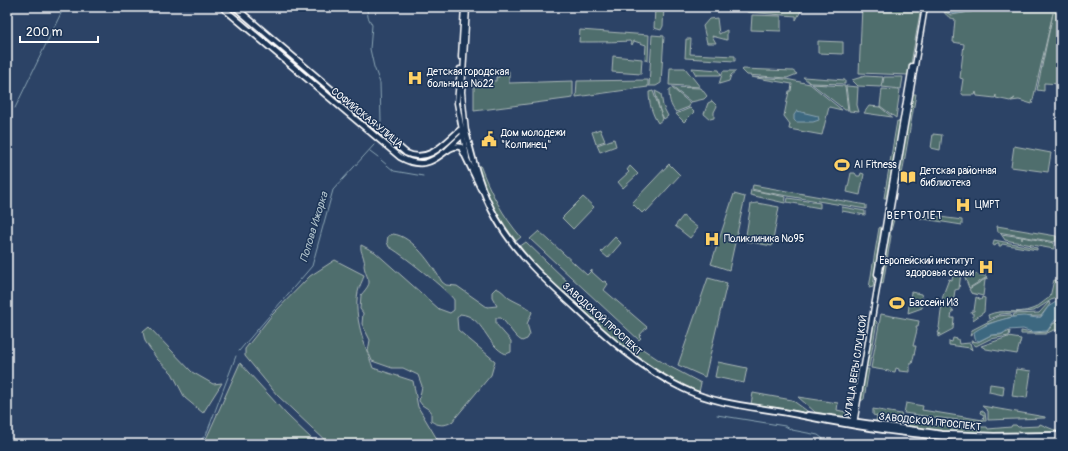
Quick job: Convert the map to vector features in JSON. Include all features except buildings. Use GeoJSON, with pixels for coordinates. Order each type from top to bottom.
{"type":"FeatureCollection","features":[{"type":"Feature","properties":{"kind":"main road","name":"СОФИЙСКАЯ УЛИЦА"},"geometry":{"type":"LineString","coordinates":[[222,7],[350,117],[406,160],[417,163],[426,162],[435,159],[447,150]]}},
{"type":"Feature","properties":{"kind":"main road","name":"СОФИЙСКАЯ УЛИЦА"},"geometry":{"type":"LineString","coordinates":[[235,7],[402,150],[414,156],[432,154],[460,130]]}},
{"type":"Feature","properties":{"kind":"main road"},"geometry":{"type":"LineString","coordinates":[[350,117],[358,118],[359,113]]}},
{"type":"Feature","properties":{"kind":"main road"},"geometry":{"type":"LineString","coordinates":[[460,130],[464,134]]}},
{"type":"Feature","properties":{"kind":"main road","name":"ЗАВОДСКОЙ ПРОСПЕКТ"},"geometry":{"type":"LineString","coordinates":[[464,134],[482,190]]}},
{"type":"Feature","properties":{"kind":"main road"},"geometry":{"type":"LineString","coordinates":[[447,150],[459,146],[467,157]]}},
{"type":"Feature","properties":{"kind":"main road","name":"ЗАВОДСКОЙ ПРОСПЕКТ"},"geometry":{"type":"LineString","coordinates":[[467,157],[473,175],[499,225],[524,258],[547,282],[635,361],[657,375],[699,395],[728,403],[798,415],[819,416],[853,423],[950,438],[1004,441],[1061,439]]}},
{"type":"Feature","properties":{"kind":"main road","name":"ЗАВОДСКОЙ ПРОСПЕКТ"},"geometry":{"type":"LineString","coordinates":[[853,423],[922,432],[962,435],[1023,437],[1061,435]]}},
{"type":"Feature","properties":{"kind":"street","name":"ЗАВОДСКОЙ ПРОСПЕКТ"},"geometry":{"type":"LineString","coordinates":[[465,7],[462,92],[464,134],[467,157]]}},
{"type":"Feature","properties":{"kind":"street","name":"УЛИЦА ВЕРЫ СЛУЦКОЙ"},"geometry":{"type":"LineString","coordinates":[[853,423],[924,7]]}},
{"type":"Feature","properties":{"kind":"street","name":"ЗАВОДСКОЙ ПРОСПЕКТ"},"geometry":{"type":"LineString","coordinates":[[460,130],[457,90],[465,16]]}},
{"type":"Feature","properties":{"kind":"street","name":"СОФИЙСКАЯ УЛИЦА"},"geometry":{"type":"LineString","coordinates":[[447,150],[464,134]]}},
{"type":"Feature","properties":{"kind":"green space"},"geometry":{"type":"Polygon","coordinates":[[[655,7],[664,7],[663,26],[661,30],[654,28],[655,7]]]}},
{"type":"Feature","properties":{"kind":"green space"},"geometry":{"type":"Polygon","coordinates":[[[747,7],[802,9],[796,20],[796,16],[747,12],[747,7]]]}},
{"type":"Feature","properties":{"kind":"green space"},"geometry":{"type":"Polygon","coordinates":[[[862,7],[921,7],[909,75],[859,73],[862,7]]]}},
{"type":"Feature","properties":{"kind":"green space"},"geometry":{"type":"Polygon","coordinates":[[[942,7],[958,7],[945,9],[945,12],[951,15],[976,11],[976,7],[993,9],[999,7],[1054,7],[1054,9],[1055,7],[1061,7],[1061,84],[1044,83],[1044,91],[1037,90],[1053,13],[1032,104],[1019,100],[1011,101],[1015,98],[1010,101],[996,98],[996,95],[995,98],[977,96],[976,92],[975,95],[963,95],[961,92],[963,79],[960,78],[964,44],[953,42],[955,19],[950,18],[944,12],[942,7]]]}},
{"type":"Feature","properties":{"kind":"green space"},"geometry":{"type":"Polygon","coordinates":[[[752,15],[781,16],[781,31],[751,30],[752,15]]]}},
{"type":"Feature","properties":{"kind":"green space"},"geometry":{"type":"Polygon","coordinates":[[[717,18],[719,34],[727,30],[727,40],[712,36],[716,43],[707,43],[703,26],[709,19],[717,18]]]}},
{"type":"Feature","properties":{"kind":"green space"},"geometry":{"type":"Polygon","coordinates":[[[580,30],[649,35],[648,61],[645,60],[646,45],[634,41],[632,45],[630,41],[579,42],[580,30]]]}},
{"type":"Feature","properties":{"kind":"green space"},"geometry":{"type":"Polygon","coordinates":[[[652,35],[664,36],[661,83],[656,86],[649,86],[652,35]]]}},
{"type":"Feature","properties":{"kind":"green space"},"geometry":{"type":"Polygon","coordinates":[[[686,39],[691,39],[690,54],[735,56],[735,61],[685,58],[686,39]]]}},
{"type":"Feature","properties":{"kind":"green space"},"geometry":{"type":"Polygon","coordinates":[[[818,41],[843,42],[843,54],[818,53],[818,41]]]}},
{"type":"Feature","properties":{"kind":"green space"},"geometry":{"type":"Polygon","coordinates":[[[613,56],[642,59],[641,74],[612,72],[613,56]]]}},
{"type":"Feature","properties":{"kind":"green space"},"geometry":{"type":"Polygon","coordinates":[[[670,68],[685,68],[700,87],[669,85],[670,68]]]}},
{"type":"Feature","properties":{"kind":"green space"},"geometry":{"type":"Polygon","coordinates":[[[692,68],[719,70],[721,75],[696,75],[692,68]]]}},
{"type":"Feature","properties":{"kind":"green space"},"geometry":{"type":"Polygon","coordinates":[[[742,70],[793,71],[797,74],[787,78],[747,75],[742,70]]]}},
{"type":"Feature","properties":{"kind":"green space"},"geometry":{"type":"Polygon","coordinates":[[[500,71],[509,71],[509,83],[573,81],[573,98],[474,111],[474,80],[496,81],[496,77],[499,77],[500,71]]]}},
{"type":"Feature","properties":{"kind":"green space"},"geometry":{"type":"Polygon","coordinates":[[[723,71],[736,71],[731,75],[729,81],[719,84],[723,71]]]}},
{"type":"Feature","properties":{"kind":"green space"},"geometry":{"type":"Polygon","coordinates":[[[865,76],[883,77],[881,87],[858,86],[852,80],[865,76]]]}},
{"type":"Feature","properties":{"kind":"green space"},"geometry":{"type":"Polygon","coordinates":[[[751,77],[786,79],[810,84],[842,110],[829,107],[822,135],[789,129],[790,124],[784,116],[789,91],[791,91],[792,84],[751,77]]]}},
{"type":"Feature","properties":{"kind":"green space"},"geometry":{"type":"Polygon","coordinates":[[[803,77],[845,80],[845,84],[810,83],[803,77]]]}},
{"type":"Feature","properties":{"kind":"green space"},"geometry":{"type":"Polygon","coordinates":[[[884,77],[903,77],[901,89],[882,87],[884,77]]]}},
{"type":"Feature","properties":{"kind":"green space"},"geometry":{"type":"Polygon","coordinates":[[[648,80],[648,87],[576,97],[577,81],[648,80]]]}},
{"type":"Feature","properties":{"kind":"green space"},"geometry":{"type":"Polygon","coordinates":[[[812,84],[845,86],[848,110],[845,110],[812,84]]]}},
{"type":"Feature","properties":{"kind":"green space"},"geometry":{"type":"Polygon","coordinates":[[[846,86],[858,87],[857,105],[859,112],[849,111],[846,86]]]}},
{"type":"Feature","properties":{"kind":"green space"},"geometry":{"type":"Polygon","coordinates":[[[672,87],[701,88],[707,96],[704,99],[691,102],[672,87]]]}},
{"type":"Feature","properties":{"kind":"green space"},"geometry":{"type":"Polygon","coordinates":[[[672,88],[690,103],[689,107],[676,112],[671,105],[670,99],[669,90],[672,88]]]}},
{"type":"Feature","properties":{"kind":"green space"},"geometry":{"type":"Polygon","coordinates":[[[882,89],[900,90],[896,118],[880,106],[882,89]]]}},
{"type":"Feature","properties":{"kind":"green space"},"geometry":{"type":"Polygon","coordinates":[[[653,91],[663,119],[658,123],[650,100],[649,92],[653,91]]]}},
{"type":"Feature","properties":{"kind":"green space"},"geometry":{"type":"Polygon","coordinates":[[[655,91],[661,94],[663,106],[668,116],[664,119],[660,111],[655,91]]]}},
{"type":"Feature","properties":{"kind":"green space"},"geometry":{"type":"Polygon","coordinates":[[[912,94],[916,94],[901,180],[898,181],[912,94]]]}},
{"type":"Feature","properties":{"kind":"green space"},"geometry":{"type":"Polygon","coordinates":[[[712,101],[717,106],[714,112],[714,118],[710,119],[704,114],[708,103],[712,101]]]}},
{"type":"Feature","properties":{"kind":"green space"},"geometry":{"type":"Polygon","coordinates":[[[869,106],[880,107],[892,117],[864,113],[869,106]]]}},
{"type":"Feature","properties":{"kind":"green space"},"geometry":{"type":"Polygon","coordinates":[[[690,108],[694,112],[684,122],[676,114],[690,108]]]}},
{"type":"Feature","properties":{"kind":"green space"},"geometry":{"type":"Polygon","coordinates":[[[897,121],[901,123],[886,198],[884,198],[897,121]]]}},
{"type":"Feature","properties":{"kind":"green space"},"geometry":{"type":"Polygon","coordinates":[[[600,129],[605,141],[596,144],[592,132],[600,129]]]}},
{"type":"Feature","properties":{"kind":"green space"},"geometry":{"type":"Polygon","coordinates":[[[933,134],[942,135],[940,150],[931,148],[933,134]]]}},
{"type":"Feature","properties":{"kind":"green space"},"geometry":{"type":"Polygon","coordinates":[[[614,139],[616,146],[600,152],[597,145],[614,139]]]}},
{"type":"Feature","properties":{"kind":"green space"},"geometry":{"type":"Polygon","coordinates":[[[1014,146],[1051,153],[1048,172],[1011,167],[1014,146]]]}},
{"type":"Feature","properties":{"kind":"green space"},"geometry":{"type":"Polygon","coordinates":[[[669,164],[680,175],[646,212],[645,210],[642,213],[632,203],[669,164]]]}},
{"type":"Feature","properties":{"kind":"green space"},"geometry":{"type":"Polygon","coordinates":[[[480,165],[488,185],[508,221],[521,237],[516,241],[489,198],[478,169],[480,165]]]}},
{"type":"Feature","properties":{"kind":"green space"},"geometry":{"type":"Polygon","coordinates":[[[630,166],[638,174],[623,188],[618,182],[629,172],[627,170],[630,166]]]}},
{"type":"Feature","properties":{"kind":"green space"},"geometry":{"type":"Polygon","coordinates":[[[851,173],[855,173],[857,176],[860,176],[861,173],[864,174],[860,195],[847,192],[851,173]]]}},
{"type":"Feature","properties":{"kind":"green space"},"geometry":{"type":"Polygon","coordinates":[[[753,185],[866,205],[866,209],[764,192],[752,189],[753,185]]]}},
{"type":"Feature","properties":{"kind":"green space"},"geometry":{"type":"Polygon","coordinates":[[[751,190],[786,197],[785,203],[750,195],[751,190]]]}},
{"type":"Feature","properties":{"kind":"green space"},"geometry":{"type":"Polygon","coordinates":[[[734,194],[745,197],[729,270],[711,264],[734,194]]]}},
{"type":"Feature","properties":{"kind":"green space"},"geometry":{"type":"Polygon","coordinates":[[[583,197],[594,207],[573,229],[562,218],[583,197]]]}},
{"type":"Feature","properties":{"kind":"green space"},"geometry":{"type":"Polygon","coordinates":[[[788,198],[820,203],[820,208],[787,202],[788,198]]]}},
{"type":"Feature","properties":{"kind":"green space"},"geometry":{"type":"Polygon","coordinates":[[[757,203],[779,207],[772,246],[745,241],[751,204],[757,203]]]}},
{"type":"Feature","properties":{"kind":"green space"},"geometry":{"type":"Polygon","coordinates":[[[842,207],[865,211],[865,215],[842,211],[842,207]]]}},
{"type":"Feature","properties":{"kind":"green space"},"geometry":{"type":"Polygon","coordinates":[[[893,213],[895,216],[890,234],[891,236],[883,284],[880,283],[893,213]]]}},
{"type":"Feature","properties":{"kind":"green space"},"geometry":{"type":"Polygon","coordinates":[[[918,214],[962,220],[962,225],[918,218],[918,214]]]}},
{"type":"Feature","properties":{"kind":"green space"},"geometry":{"type":"Polygon","coordinates":[[[683,216],[698,228],[690,238],[675,226],[683,216]]]}},
{"type":"Feature","properties":{"kind":"green space"},"geometry":{"type":"Polygon","coordinates":[[[997,226],[1056,236],[1056,239],[1055,242],[998,232],[997,226]]]}},
{"type":"Feature","properties":{"kind":"green space"},"geometry":{"type":"Polygon","coordinates":[[[881,227],[873,287],[869,288],[879,228],[881,227]]]}},
{"type":"Feature","properties":{"kind":"green space"},"geometry":{"type":"Polygon","coordinates":[[[539,231],[587,275],[592,270],[592,272],[603,282],[605,281],[608,284],[604,290],[647,327],[639,336],[641,338],[639,340],[530,239],[539,231]]]}},
{"type":"Feature","properties":{"kind":"green space"},"geometry":{"type":"Polygon","coordinates":[[[393,234],[408,240],[415,246],[433,268],[442,282],[446,285],[457,286],[487,307],[497,306],[492,297],[492,292],[496,288],[532,312],[527,324],[530,334],[527,339],[522,341],[501,318],[496,318],[496,324],[511,341],[511,352],[506,354],[494,345],[480,325],[468,316],[460,314],[457,318],[458,330],[495,361],[491,375],[452,422],[447,424],[439,425],[431,421],[431,411],[419,401],[422,386],[418,375],[403,368],[392,368],[372,361],[368,351],[370,340],[362,324],[363,313],[360,309],[361,295],[368,286],[369,281],[365,271],[361,245],[375,252],[439,309],[450,313],[454,310],[454,300],[444,289],[389,247],[387,242],[388,236],[393,234]]]}},
{"type":"Feature","properties":{"kind":"green space"},"geometry":{"type":"Polygon","coordinates":[[[1001,234],[1054,243],[1054,249],[1005,240],[1001,234]]]}},
{"type":"Feature","properties":{"kind":"green space"},"geometry":{"type":"Polygon","coordinates":[[[615,237],[621,243],[608,258],[601,252],[615,237]]]}},
{"type":"Feature","properties":{"kind":"green space"},"geometry":{"type":"Polygon","coordinates":[[[994,240],[1037,248],[1037,250],[1002,244],[999,246],[999,243],[995,246],[993,245],[994,240]]]}},
{"type":"Feature","properties":{"kind":"green space"},"geometry":{"type":"Polygon","coordinates":[[[526,242],[570,284],[564,291],[582,308],[589,302],[639,347],[634,354],[617,341],[616,342],[550,281],[519,247],[526,242]]]}},
{"type":"Feature","properties":{"kind":"green space"},"geometry":{"type":"Polygon","coordinates":[[[335,260],[364,275],[358,292],[357,311],[363,340],[373,368],[413,381],[418,407],[437,439],[436,444],[329,444],[277,395],[245,356],[245,349],[272,315],[310,276],[335,260]]]}},
{"type":"Feature","properties":{"kind":"green space"},"geometry":{"type":"Polygon","coordinates":[[[953,271],[961,272],[959,289],[955,290],[952,310],[954,311],[952,311],[951,318],[954,318],[953,329],[938,337],[938,335],[941,334],[938,333],[940,329],[943,295],[949,279],[952,280],[953,271]]]}},
{"type":"Feature","properties":{"kind":"green space"},"geometry":{"type":"Polygon","coordinates":[[[963,272],[986,276],[987,277],[969,288],[963,272]]]}},
{"type":"Feature","properties":{"kind":"green space"},"geometry":{"type":"Polygon","coordinates":[[[708,278],[727,283],[705,377],[678,365],[708,278]]]}},
{"type":"Feature","properties":{"kind":"green space"},"geometry":{"type":"Polygon","coordinates":[[[987,278],[985,280],[983,296],[971,293],[969,289],[987,278]]]}},
{"type":"Feature","properties":{"kind":"green space"},"geometry":{"type":"Polygon","coordinates":[[[1054,280],[1059,281],[1056,293],[1061,294],[1061,297],[1051,300],[1034,311],[1001,314],[989,319],[988,315],[994,313],[1026,311],[1036,307],[1050,297],[1054,280]]]}},
{"type":"Feature","properties":{"kind":"green space"},"geometry":{"type":"Polygon","coordinates":[[[911,292],[921,294],[923,301],[922,308],[908,313],[911,292]]]}},
{"type":"Feature","properties":{"kind":"green space"},"geometry":{"type":"Polygon","coordinates":[[[976,297],[981,300],[982,297],[985,298],[984,312],[973,320],[973,313],[971,313],[974,311],[976,297]]]}},
{"type":"Feature","properties":{"kind":"green space"},"geometry":{"type":"Polygon","coordinates":[[[1049,302],[1050,304],[1041,316],[1013,317],[1014,314],[1039,313],[1049,302]]]}},
{"type":"Feature","properties":{"kind":"green space"},"geometry":{"type":"Polygon","coordinates":[[[881,314],[919,321],[918,326],[916,326],[917,330],[913,346],[916,346],[912,364],[910,364],[910,372],[899,371],[899,369],[896,368],[895,372],[871,368],[881,314]]]}},
{"type":"Feature","properties":{"kind":"green space"},"geometry":{"type":"Polygon","coordinates":[[[1011,315],[1012,317],[987,324],[970,336],[972,330],[999,316],[1011,315]]]}},
{"type":"Feature","properties":{"kind":"green space"},"geometry":{"type":"Polygon","coordinates":[[[874,319],[877,322],[869,367],[866,366],[874,319]]]}},
{"type":"Feature","properties":{"kind":"green space"},"geometry":{"type":"Polygon","coordinates":[[[1061,319],[1061,331],[1054,330],[1045,334],[1021,334],[1021,331],[1032,333],[1047,332],[1054,323],[1057,323],[1055,322],[1061,319]]]}},
{"type":"Feature","properties":{"kind":"green space"},"geometry":{"type":"Polygon","coordinates":[[[149,327],[192,372],[213,384],[222,383],[203,413],[185,398],[172,373],[157,359],[145,341],[143,332],[149,327]]]}},
{"type":"Feature","properties":{"kind":"green space"},"geometry":{"type":"Polygon","coordinates":[[[1010,331],[1009,336],[990,339],[976,346],[971,341],[978,342],[991,335],[1000,335],[1010,331]]]}},
{"type":"Feature","properties":{"kind":"green space"},"geometry":{"type":"Polygon","coordinates":[[[1008,337],[1021,339],[1017,354],[986,349],[981,346],[1008,337]]]}},
{"type":"Feature","properties":{"kind":"green space"},"geometry":{"type":"Polygon","coordinates":[[[953,338],[958,339],[959,344],[970,343],[972,350],[970,348],[949,345],[949,341],[952,342],[953,338]]]}},
{"type":"Feature","properties":{"kind":"green space"},"geometry":{"type":"Polygon","coordinates":[[[641,348],[665,364],[701,383],[699,392],[659,373],[633,357],[641,348]]]}},
{"type":"Feature","properties":{"kind":"green space"},"geometry":{"type":"Polygon","coordinates":[[[718,362],[747,368],[744,383],[715,377],[718,362]]]}},
{"type":"Feature","properties":{"kind":"green space"},"geometry":{"type":"Polygon","coordinates":[[[240,363],[286,414],[317,444],[200,444],[207,437],[240,363]]]}},
{"type":"Feature","properties":{"kind":"green space"},"geometry":{"type":"Polygon","coordinates":[[[865,369],[869,369],[864,399],[861,401],[865,369]]]}},
{"type":"Feature","properties":{"kind":"green space"},"geometry":{"type":"Polygon","coordinates":[[[1016,369],[1031,371],[1027,398],[1012,396],[1016,369]]]}},
{"type":"Feature","properties":{"kind":"green space"},"geometry":{"type":"Polygon","coordinates":[[[990,384],[1004,386],[1003,395],[989,392],[990,384]]]}},
{"type":"Feature","properties":{"kind":"green space"},"geometry":{"type":"Polygon","coordinates":[[[753,393],[792,400],[810,413],[751,404],[753,393]]]}},
{"type":"Feature","properties":{"kind":"green space"},"geometry":{"type":"Polygon","coordinates":[[[798,397],[838,403],[837,410],[846,412],[845,417],[815,412],[798,397]]]}},
{"type":"Feature","properties":{"kind":"green space"},"geometry":{"type":"Polygon","coordinates":[[[906,403],[923,406],[922,410],[983,420],[984,415],[980,413],[981,410],[985,413],[986,421],[955,420],[904,413],[906,403]]]}},
{"type":"Feature","properties":{"kind":"green space"},"geometry":{"type":"Polygon","coordinates":[[[982,406],[1045,418],[988,420],[988,411],[982,406]]]}},
{"type":"Feature","properties":{"kind":"green space"},"geometry":{"type":"Polygon","coordinates":[[[873,409],[901,414],[903,418],[891,422],[876,421],[877,416],[873,415],[873,409]]]}},
{"type":"Feature","properties":{"kind":"green space"},"geometry":{"type":"Polygon","coordinates":[[[911,420],[941,426],[950,425],[951,427],[978,429],[979,427],[987,427],[988,429],[1011,427],[1012,425],[1016,425],[1018,427],[1039,426],[1040,424],[1059,432],[1005,435],[946,432],[896,425],[911,420]]]}},
{"type":"Feature","properties":{"kind":"water"},"geometry":{"type":"Polygon","coordinates":[[[965,7],[975,7],[976,9],[978,7],[1002,7],[993,9],[979,8],[976,11],[953,14],[945,11],[965,7]]]}},
{"type":"Feature","properties":{"kind":"water"},"geometry":{"type":"Polygon","coordinates":[[[797,111],[818,116],[819,120],[813,122],[796,122],[794,120],[794,115],[797,111]]]}},
{"type":"Feature","properties":{"kind":"water"},"geometry":{"type":"Polygon","coordinates":[[[1056,302],[1061,302],[1061,318],[1055,320],[1047,331],[1032,332],[1023,329],[1008,330],[1002,334],[991,335],[979,341],[975,339],[974,332],[985,326],[1004,319],[1025,316],[1036,318],[1041,317],[1048,307],[1056,302]]]}},
{"type":"Feature","properties":{"kind":"waterway"},"geometry":{"type":"LineString","coordinates":[[15,108],[64,7]]}},
{"type":"Feature","properties":{"kind":"waterway","name":"Попова Ижорка"},"geometry":{"type":"LineString","coordinates":[[369,7],[367,9],[368,17],[372,25],[370,49],[374,67],[380,83],[381,121]]}},
{"type":"Feature","properties":{"kind":"waterway","name":"Попова Ижорка"},"geometry":{"type":"LineString","coordinates":[[239,351],[312,266],[333,190],[374,145]]}},
{"type":"Feature","properties":{"kind":"waterway"},"geometry":{"type":"LineString","coordinates":[[370,151],[378,157]]}},
{"type":"Feature","properties":{"kind":"waterway"},"geometry":{"type":"LineString","coordinates":[[381,160],[394,171],[423,176]]}},
{"type":"Feature","properties":{"kind":"waterway","name":"Попова Ижорка"},"geometry":{"type":"LineString","coordinates":[[196,444],[206,435],[236,356]]}},
{"type":"Feature","properties":{"kind":"waterway"},"geometry":{"type":"LineString","coordinates":[[717,415],[785,426],[792,430],[818,435],[830,444]]}},
{"type":"Feature","properties":{"kind":"place","name":"Детская городская больница №22"},"geometry":{"type":"Point","coordinates":[415,78]}},
{"type":"Feature","properties":{"kind":"place","name":"Дом молодежи \"Колпинец\""},"geometry":{"type":"Point","coordinates":[489,139]}},
{"type":"Feature","properties":{"kind":"place","name":"AI Fitness"},"geometry":{"type":"Point","coordinates":[842,165]}},
{"type":"Feature","properties":{"kind":"place","name":"Детская районная библиотека"},"geometry":{"type":"Point","coordinates":[908,177]}},
{"type":"Feature","properties":{"kind":"place","name":"ЦМРТ"},"geometry":{"type":"Point","coordinates":[963,205]}},
{"type":"Feature","properties":{"kind":"place","name":"Поликлиника №95"},"geometry":{"type":"Point","coordinates":[712,239]}},
{"type":"Feature","properties":{"kind":"place","name":"Европейский институт здоровья семьи"},"geometry":{"type":"Point","coordinates":[986,267]}},
{"type":"Feature","properties":{"kind":"place","name":"Бассейн ИЗ"},"geometry":{"type":"Point","coordinates":[897,303]}},
{"type":"Feature","properties":{"kind":"district","name":"ВЕРТОЛЁТ"},"geometry":{"type":"Point","coordinates":[915,215]}}]}
